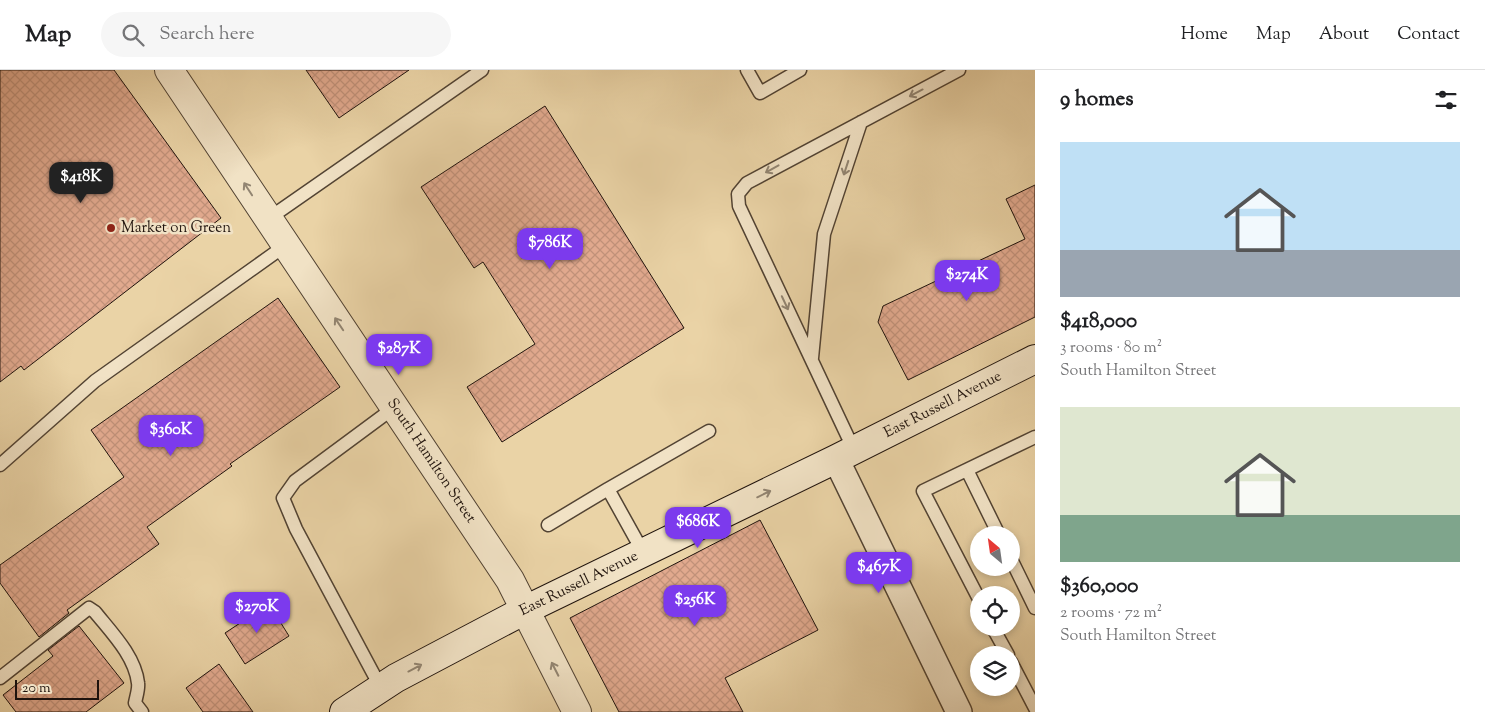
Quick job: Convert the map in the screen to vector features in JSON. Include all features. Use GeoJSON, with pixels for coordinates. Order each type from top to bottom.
{"type":"FeatureCollection","features":[{"type":"Feature","properties":{"kind":"street","name":"South Hamilton Street"},"geometry":{"type":"LineString","coordinates":[[169,70],[510,580],[577,712]]}},
{"type":"Feature","properties":{"kind":"street","name":"East Russell Avenue"},"geometry":{"type":"LineString","coordinates":[[344,712],[396,678],[524,610],[1033,364]]}},
{"type":"Feature","properties":{"kind":"street"},"geometry":{"type":"LineString","coordinates":[[845,455],[959,712]]}},
{"type":"Feature","properties":{"kind":"lane"},"geometry":{"type":"LineString","coordinates":[[268,219],[482,70]]}},
{"type":"Feature","properties":{"kind":"lane"},"geometry":{"type":"LineString","coordinates":[[746,70],[760,93],[800,70]]}},
{"type":"Feature","properties":{"kind":"lane"},"geometry":{"type":"LineString","coordinates":[[845,455],[811,360],[739,206],[738,194],[747,183],[959,70]]}},
{"type":"Feature","properties":{"kind":"lane"},"geometry":{"type":"LineString","coordinates":[[811,360],[824,234],[861,122]]}},
{"type":"Feature","properties":{"kind":"lane"},"geometry":{"type":"LineString","coordinates":[[0,465],[95,381],[286,246]]}},
{"type":"Feature","properties":{"kind":"lane"},"geometry":{"type":"LineString","coordinates":[[381,688],[296,529],[283,498],[295,481],[395,407]]}},
{"type":"Feature","properties":{"kind":"lane"},"geometry":{"type":"LineString","coordinates":[[548,525],[709,431]]}},
{"type":"Feature","properties":{"kind":"lane"},"geometry":{"type":"LineString","coordinates":[[972,586],[923,491],[1035,437]]}},
{"type":"Feature","properties":{"kind":"lane"},"geometry":{"type":"LineString","coordinates":[[968,470],[995,526]]}},
{"type":"Feature","properties":{"kind":"lane"},"geometry":{"type":"LineString","coordinates":[[608,489],[643,552]]}},
{"type":"Feature","properties":{"kind":"lane"},"geometry":{"type":"LineString","coordinates":[[1019,576],[1035,608]]}},
{"type":"Feature","properties":{"kind":"lane"},"geometry":{"type":"LineString","coordinates":[[0,678],[89,608],[95,612],[132,664],[139,684],[135,703],[142,712]]}},
{"type":"Feature","properties":{"kind":"lane"},"geometry":{"type":"LineString","coordinates":[[1020,679],[1035,708]]}},
{"type":"Feature","properties":{"kind":"building","name":"Market on Green"},"geometry":{"type":"Polygon","coordinates":[[[0,70],[114,70],[221,218],[24,370],[21,366],[0,382],[0,70]]]}},
{"type":"Feature","properties":{"kind":"building"},"geometry":{"type":"Polygon","coordinates":[[[306,70],[409,70],[339,118],[306,70]]]}},
{"type":"Feature","properties":{"kind":"building"},"geometry":{"type":"Polygon","coordinates":[[[545,106],[684,328],[502,442],[467,387],[535,344],[483,262],[474,268],[421,187],[545,106]]]}},
{"type":"Feature","properties":{"kind":"building"},"geometry":{"type":"Polygon","coordinates":[[[1035,185],[1035,317],[908,380],[878,322],[883,306],[1025,239],[1006,199],[1035,185]]]}},
{"type":"Feature","properties":{"kind":"building"},"geometry":{"type":"Polygon","coordinates":[[[278,298],[340,387],[230,464],[232,466],[147,527],[159,544],[67,610],[69,613],[39,637],[0,583],[0,565],[124,477],[91,430],[278,298]]]}},
{"type":"Feature","properties":{"kind":"building"},"geometry":{"type":"Polygon","coordinates":[[[760,520],[818,630],[725,678],[743,712],[619,712],[570,618],[760,520]]]}},
{"type":"Feature","properties":{"kind":"building"},"geometry":{"type":"Polygon","coordinates":[[[269,604],[289,636],[245,664],[225,633],[269,604]]]}},
{"type":"Feature","properties":{"kind":"building"},"geometry":{"type":"Polygon","coordinates":[[[79,626],[124,683],[86,712],[16,712],[3,695],[53,656],[48,650],[79,626]]]}},
{"type":"Feature","properties":{"kind":"building"},"geometry":{"type":"Polygon","coordinates":[[[219,664],[253,712],[203,712],[186,688],[219,664]]]}},
{"type":"Feature","properties":{"kind":"place","name":"Market on Green"},"geometry":{"type":"Point","coordinates":[111,228]}}]}
